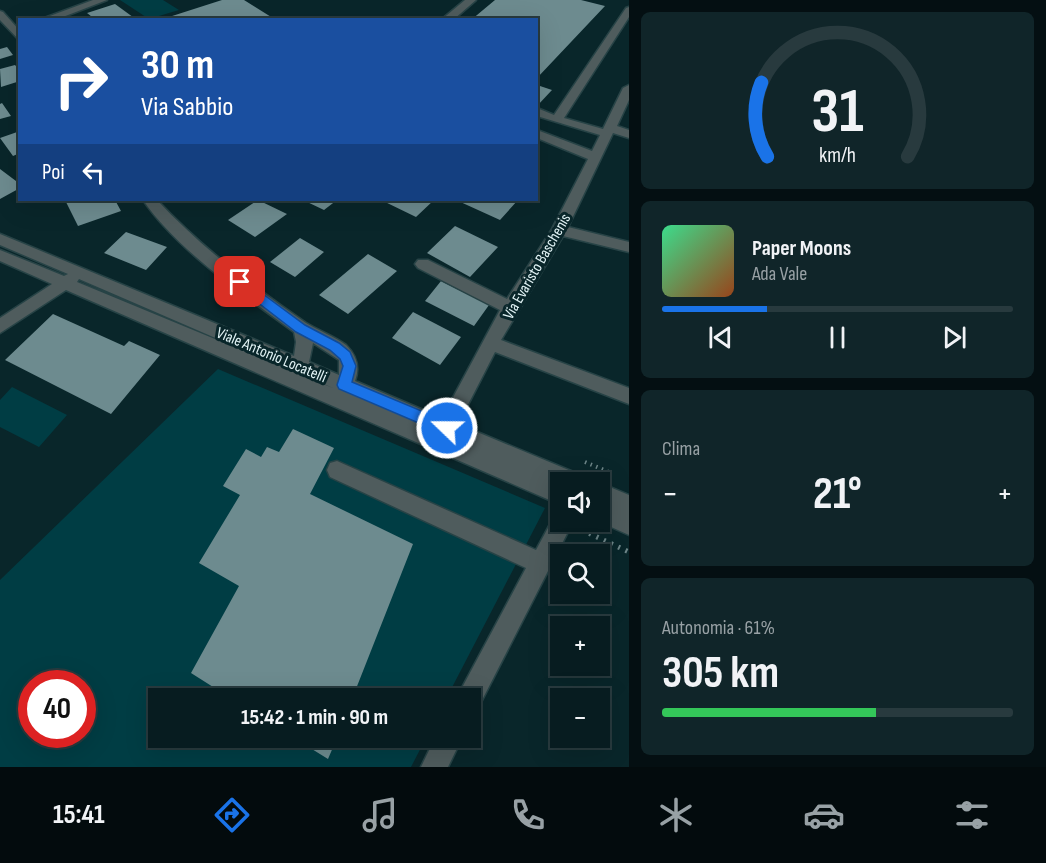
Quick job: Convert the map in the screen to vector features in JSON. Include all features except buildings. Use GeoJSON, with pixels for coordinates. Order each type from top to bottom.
{"type":"FeatureCollection","features":[{"type":"Feature","properties":{"kind":"street"},"geometry":{"type":"LineString","coordinates":[[50,18],[102,0]]}},
{"type":"Feature","properties":{"kind":"street"},"geometry":{"type":"LineString","coordinates":[[448,18],[471,0]]}},
{"type":"Feature","properties":{"kind":"street"},"geometry":{"type":"LineString","coordinates":[[622,0],[629,2]]}},
{"type":"Feature","properties":{"kind":"street"},"geometry":{"type":"LineString","coordinates":[[557,120],[629,10]]}},
{"type":"Feature","properties":{"kind":"street"},"geometry":{"type":"LineString","coordinates":[[0,14],[15,33]]}},
{"type":"Feature","properties":{"kind":"street","name":"Via Evaristo Baschenis"},"geometry":{"type":"LineString","coordinates":[[444,436],[510,308],[559,230],[629,88]]}},
{"type":"Feature","properties":{"kind":"street"},"geometry":{"type":"LineString","coordinates":[[538,112],[557,120],[629,134]]}},
{"type":"Feature","properties":{"kind":"street"},"geometry":{"type":"LineString","coordinates":[[538,134],[595,157]]}},
{"type":"Feature","properties":{"kind":"street"},"geometry":{"type":"LineString","coordinates":[[151,201],[209,257],[301,329],[335,346],[345,356],[349,366],[340,392]]}},
{"type":"Feature","properties":{"kind":"street"},"geometry":{"type":"LineString","coordinates":[[559,230],[629,247]]}},
{"type":"Feature","properties":{"kind":"street","name":"Viale Antonio Locatelli"},"geometry":{"type":"LineString","coordinates":[[0,239],[81,273],[293,372]]}},
{"type":"Feature","properties":{"kind":"street","name":"Viale Antonio Locatelli"},"geometry":{"type":"LineString","coordinates":[[0,255],[65,283],[293,372],[444,436],[550,474]]}},
{"type":"Feature","properties":{"kind":"street"},"geometry":{"type":"LineString","coordinates":[[423,264],[510,308]]}},
{"type":"Feature","properties":{"kind":"street"},"geometry":{"type":"LineString","coordinates":[[0,326],[81,273]]}},
{"type":"Feature","properties":{"kind":"street"},"geometry":{"type":"LineString","coordinates":[[293,372],[307,349],[301,329]]}},
{"type":"Feature","properties":{"kind":"street"},"geometry":{"type":"LineString","coordinates":[[491,343],[629,396]]}},
{"type":"Feature","properties":{"kind":"street","name":"Viale Antonio Locatelli"},"geometry":{"type":"LineString","coordinates":[[444,436],[550,489]]}},
{"type":"Feature","properties":{"kind":"street"},"geometry":{"type":"LineString","coordinates":[[337,470],[540,563]]}},
{"type":"Feature","properties":{"kind":"street"},"geometry":{"type":"LineString","coordinates":[[610,497],[629,505]]}},
{"type":"Feature","properties":{"kind":"street"},"geometry":{"type":"LineString","coordinates":[[610,516],[629,524]]}},
{"type":"Feature","properties":{"kind":"street"},"geometry":{"type":"LineString","coordinates":[[475,688],[556,532]]}},
{"type":"Feature","properties":{"kind":"street"},"geometry":{"type":"LineString","coordinates":[[434,767],[444,748]]}},
{"type":"Feature","properties":{"kind":"shaded area"},"geometry":{"type":"Polygon","coordinates":[[[120,0],[163,0],[179,10],[147,18],[120,0]]]}},
{"type":"Feature","properties":{"kind":"shaded area"},"geometry":{"type":"Polygon","coordinates":[[[218,369],[545,508],[452,688],[148,688],[148,748],[421,748],[411,767],[0,767],[0,580],[218,369]]]}},
{"type":"Feature","properties":{"kind":"shaded area"},"geometry":{"type":"Polygon","coordinates":[[[12,387],[67,415],[39,447],[0,427],[0,400],[12,387]]]}},
{"type":"Feature","properties":{"kind":"route"},"geometry":{"type":"LineString","coordinates":[[240,282],[301,329],[335,346],[345,356],[349,366],[344,385],[447,428]]}}]}
